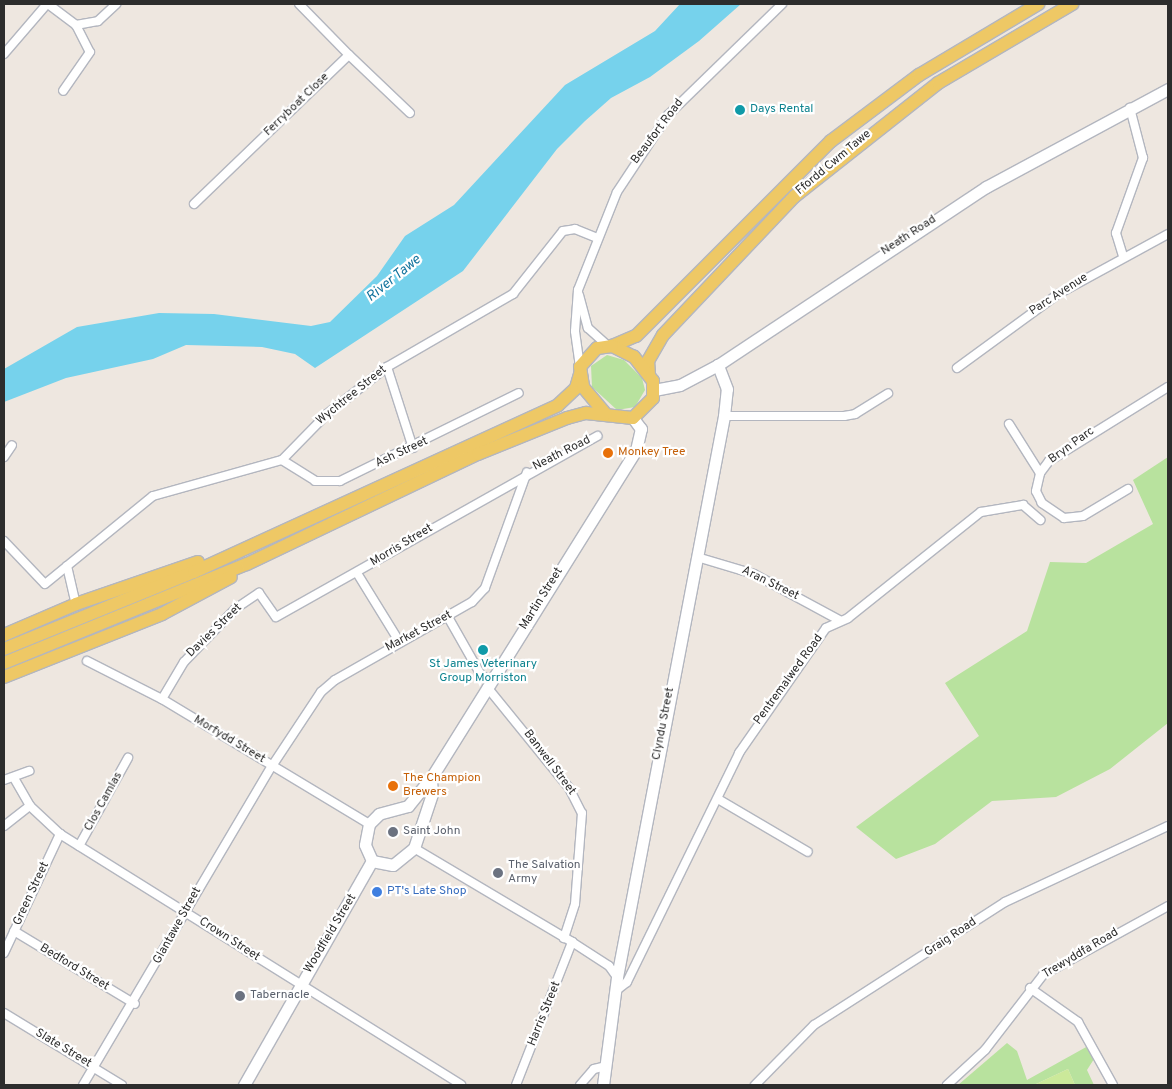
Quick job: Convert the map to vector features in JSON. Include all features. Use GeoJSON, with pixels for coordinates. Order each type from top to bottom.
{"type":"FeatureCollection","features":[{"type":"Feature","properties":{"kind":"main road","name":"Ffordd Cwm Tawe"},"geometry":{"type":"LineString","coordinates":[[610,346],[636,336],[831,141],[919,75],[1038,4]]}},
{"type":"Feature","properties":{"kind":"main road","name":"Ffordd Cwm Tawe"},"geometry":{"type":"LineString","coordinates":[[649,375],[648,361],[663,335],[795,196],[938,83],[1072,4]]}},
{"type":"Feature","properties":{"kind":"main road","name":"Neath Road"},"geometry":{"type":"LineString","coordinates":[[654,390],[680,385],[718,365],[986,187],[1168,89]]}},
{"type":"Feature","properties":{"kind":"main road"},"geometry":{"type":"LineString","coordinates":[[4,649],[245,548],[558,405],[576,388],[580,370],[592,352],[610,346],[626,350],[649,375],[654,390],[649,405],[633,418],[606,414],[567,418],[478,454],[247,564],[4,663]]}},
{"type":"Feature","properties":{"kind":"main road","name":"Clyndu Street"},"geometry":{"type":"LineString","coordinates":[[603,1085],[617,983],[724,416],[726,389],[718,365]]}},
{"type":"Feature","properties":{"kind":"main road"},"geometry":{"type":"LineString","coordinates":[[580,370],[583,387],[606,414]]}},
{"type":"Feature","properties":{"kind":"main road","name":"Martin Street"},"geometry":{"type":"LineString","coordinates":[[408,806],[431,778],[636,450],[641,429],[633,418]]}},
{"type":"Feature","properties":{"kind":"main road"},"geometry":{"type":"LineString","coordinates":[[4,635],[76,604],[245,548]]}},
{"type":"Feature","properties":{"kind":"main road"},"geometry":{"type":"LineString","coordinates":[[4,677],[162,614],[207,592],[247,564]]}},
{"type":"Feature","properties":{"kind":"main road"},"geometry":{"type":"LineString","coordinates":[[420,818],[432,794],[431,778]]}},
{"type":"Feature","properties":{"kind":"main road"},"geometry":{"type":"LineString","coordinates":[[408,806],[420,818],[422,829],[414,848],[393,865],[372,860],[365,845],[370,824],[378,814],[408,806]]}},
{"type":"Feature","properties":{"kind":"main road","name":"Woodfield Street"},"geometry":{"type":"LineString","coordinates":[[244,1085],[372,860]]}},
{"type":"Feature","properties":{"kind":"street"},"geometry":{"type":"LineString","coordinates":[[4,54],[47,4],[76,25],[90,52],[63,91]]}},
{"type":"Feature","properties":{"kind":"street"},"geometry":{"type":"LineString","coordinates":[[76,25],[98,21],[116,4]]}},
{"type":"Feature","properties":{"kind":"street"},"geometry":{"type":"LineString","coordinates":[[299,4],[410,113]]}},
{"type":"Feature","properties":{"kind":"street","name":"Beaufort Road"},"geometry":{"type":"LineString","coordinates":[[580,370],[575,331],[578,290],[597,238],[617,192],[668,115],[782,4]]}},
{"type":"Feature","properties":{"kind":"street","name":"Ferryboat Close"},"geometry":{"type":"LineString","coordinates":[[194,204],[349,55]]}},
{"type":"Feature","properties":{"kind":"street"},"geometry":{"type":"LineString","coordinates":[[1123,256],[1116,233],[1143,158],[1130,108]]}},
{"type":"Feature","properties":{"kind":"street","name":"Wychtree Street"},"geometry":{"type":"LineString","coordinates":[[282,460],[327,414],[386,367],[513,294],[563,231],[575,229],[597,238]]}},
{"type":"Feature","properties":{"kind":"street","name":"Parc Avenue"},"geometry":{"type":"LineString","coordinates":[[957,368],[1058,294],[1123,256],[1168,234]]}},
{"type":"Feature","properties":{"kind":"street"},"geometry":{"type":"LineString","coordinates":[[578,290],[588,328],[610,346]]}},
{"type":"Feature","properties":{"kind":"street"},"geometry":{"type":"LineString","coordinates":[[386,367],[413,448]]}},
{"type":"Feature","properties":{"kind":"street","name":"Bryn Parc"},"geometry":{"type":"LineString","coordinates":[[1128,488],[1083,516],[1064,518],[1042,503],[1036,491],[1040,473],[1089,433],[1168,387]]}},
{"type":"Feature","properties":{"kind":"street","name":"Ash Street"},"geometry":{"type":"LineString","coordinates":[[282,460],[315,481],[340,481],[413,448],[519,393]]}},
{"type":"Feature","properties":{"kind":"street"},"geometry":{"type":"LineString","coordinates":[[724,416],[844,416],[855,414],[888,393]]}},
{"type":"Feature","properties":{"kind":"street"},"geometry":{"type":"LineString","coordinates":[[1009,424],[1040,473]]}},
{"type":"Feature","properties":{"kind":"street","name":"Neath Road"},"geometry":{"type":"LineString","coordinates":[[527,472],[597,436]]}},
{"type":"Feature","properties":{"kind":"street"},"geometry":{"type":"LineString","coordinates":[[4,458],[12,445]]}},
{"type":"Feature","properties":{"kind":"street"},"geometry":{"type":"LineString","coordinates":[[4,541],[45,584],[153,496],[282,460]]}},
{"type":"Feature","properties":{"kind":"street","name":"Morris Street"},"geometry":{"type":"LineString","coordinates":[[276,617],[357,573],[527,472]]}},
{"type":"Feature","properties":{"kind":"street","name":"Market Street"},"geometry":{"type":"LineString","coordinates":[[272,766],[321,692],[399,642],[448,617],[485,588],[527,472]]}},
{"type":"Feature","properties":{"kind":"street","name":"Pentremalwed Road"},"geometry":{"type":"LineString","coordinates":[[617,983],[627,982],[739,753],[781,687],[826,628],[839,620],[848,618],[981,512],[1023,505],[1040,520]]}},
{"type":"Feature","properties":{"kind":"street","name":"Aran Street"},"geometry":{"type":"LineString","coordinates":[[697,557],[754,574],[839,620]]}},
{"type":"Feature","properties":{"kind":"street"},"geometry":{"type":"LineString","coordinates":[[67,566],[76,604]]}},
{"type":"Feature","properties":{"kind":"street"},"geometry":{"type":"LineString","coordinates":[[357,573],[399,642]]}},
{"type":"Feature","properties":{"kind":"street","name":"Davies Street"},"geometry":{"type":"LineString","coordinates":[[162,699],[184,662],[235,609],[259,593],[276,617]]}},
{"type":"Feature","properties":{"kind":"street","name":"Banwell Street"},"geometry":{"type":"LineString","coordinates":[[448,617],[481,675],[569,788],[582,813],[575,904],[564,938]]}},
{"type":"Feature","properties":{"kind":"street","name":"Morfydd Street"},"geometry":{"type":"LineString","coordinates":[[87,661],[162,699],[370,824]]}},
{"type":"Feature","properties":{"kind":"street","name":"Clos Camlas"},"geometry":{"type":"LineString","coordinates":[[79,846],[128,758]]}},
{"type":"Feature","properties":{"kind":"street","name":"Glantawe Street"},"geometry":{"type":"LineString","coordinates":[[83,1085],[135,1004],[185,911],[272,766]]}},
{"type":"Feature","properties":{"kind":"street"},"geometry":{"type":"LineString","coordinates":[[4,780],[14,778],[29,771]]}},
{"type":"Feature","properties":{"kind":"street","name":"Crown Street"},"geometry":{"type":"LineString","coordinates":[[14,778],[30,806],[60,834],[185,911],[300,986],[461,1085]]}},
{"type":"Feature","properties":{"kind":"street"},"geometry":{"type":"LineString","coordinates":[[718,799],[808,852]]}},
{"type":"Feature","properties":{"kind":"street"},"geometry":{"type":"LineString","coordinates":[[4,826],[30,806]]}},
{"type":"Feature","properties":{"kind":"street","name":"Graig Road"},"geometry":{"type":"LineString","coordinates":[[756,1085],[814,1025],[1005,902],[1168,826]]}},
{"type":"Feature","properties":{"kind":"street","name":"Green Street"},"geometry":{"type":"LineString","coordinates":[[4,954],[60,834]]}},
{"type":"Feature","properties":{"kind":"street"},"geometry":{"type":"LineString","coordinates":[[414,848],[572,942],[608,966],[617,983]]}},
{"type":"Feature","properties":{"kind":"street","name":"Trewyddfa Road"},"geometry":{"type":"LineString","coordinates":[[947,1085],[985,1050],[1030,988],[1043,975],[1102,940],[1168,906]]}},
{"type":"Feature","properties":{"kind":"street","name":"Bedford Street"},"geometry":{"type":"LineString","coordinates":[[14,931],[135,1004]]}},
{"type":"Feature","properties":{"kind":"street","name":"Harris Street"},"geometry":{"type":"LineString","coordinates":[[516,1085],[572,942]]}},
{"type":"Feature","properties":{"kind":"street"},"geometry":{"type":"LineString","coordinates":[[1030,988],[1078,1022],[1113,1085]]}},
{"type":"Feature","properties":{"kind":"street","name":"Slate Street"},"geometry":{"type":"LineString","coordinates":[[4,1014],[122,1085]]}},
{"type":"Feature","properties":{"kind":"street"},"geometry":{"type":"LineString","coordinates":[[580,1085],[594,1069],[606,1066]]}},
{"type":"Feature","properties":{"kind":"green space"},"geometry":{"type":"Polygon","coordinates":[[[607,355],[624,360],[642,378],[645,390],[635,407],[617,410],[592,387],[591,366],[607,355]]]}},
{"type":"Feature","properties":{"kind":"green space"},"geometry":{"type":"Polygon","coordinates":[[[1168,457],[1168,723],[1110,769],[1056,797],[992,801],[935,844],[896,859],[856,827],[979,736],[945,683],[1027,631],[1050,562],[1086,563],[1153,524],[1133,480],[1168,457]]]}},
{"type":"Feature","properties":{"kind":"green space"},"geometry":{"type":"Polygon","coordinates":[[[1007,1043],[1017,1051],[1027,1080],[1088,1046],[1094,1059],[1087,1070],[1094,1085],[1075,1085],[1068,1069],[1034,1085],[958,1085],[1007,1043]]]}},
{"type":"Feature","properties":{"kind":"green space"},"geometry":{"type":"Polygon","coordinates":[[[1068,1069],[1075,1085],[1034,1085],[1068,1069]]]}},
{"type":"Feature","properties":{"kind":"water","name":"River Tawe"},"geometry":{"type":"Polygon","coordinates":[[[680,4],[741,4],[699,41],[650,77],[611,98],[585,121],[557,149],[463,271],[315,368],[295,354],[262,347],[186,345],[153,359],[66,378],[4,402],[4,369],[77,327],[159,313],[214,314],[311,326],[330,322],[377,276],[405,236],[454,205],[565,85],[655,31],[680,4]]]}},
{"type":"Feature","properties":{"kind":"place","name":"Days Rental"},"geometry":{"type":"Point","coordinates":[740,110]}},
{"type":"Feature","properties":{"kind":"place","name":"Monkey Tree"},"geometry":{"type":"Point","coordinates":[608,453]}},
{"type":"Feature","properties":{"kind":"place","name":"St James Veterinary Group Morriston"},"geometry":{"type":"Point","coordinates":[483,650]}},
{"type":"Feature","properties":{"kind":"place","name":"The Champion Brewers"},"geometry":{"type":"Point","coordinates":[393,786]}},
{"type":"Feature","properties":{"kind":"place","name":"Saint John"},"geometry":{"type":"Point","coordinates":[393,832]}},
{"type":"Feature","properties":{"kind":"place","name":"The Salvation Army"},"geometry":{"type":"Point","coordinates":[498,873]}},
{"type":"Feature","properties":{"kind":"place","name":"PT's Late Shop"},"geometry":{"type":"Point","coordinates":[377,892]}},
{"type":"Feature","properties":{"kind":"place","name":"Tabernacle"},"geometry":{"type":"Point","coordinates":[240,996]}}]}
